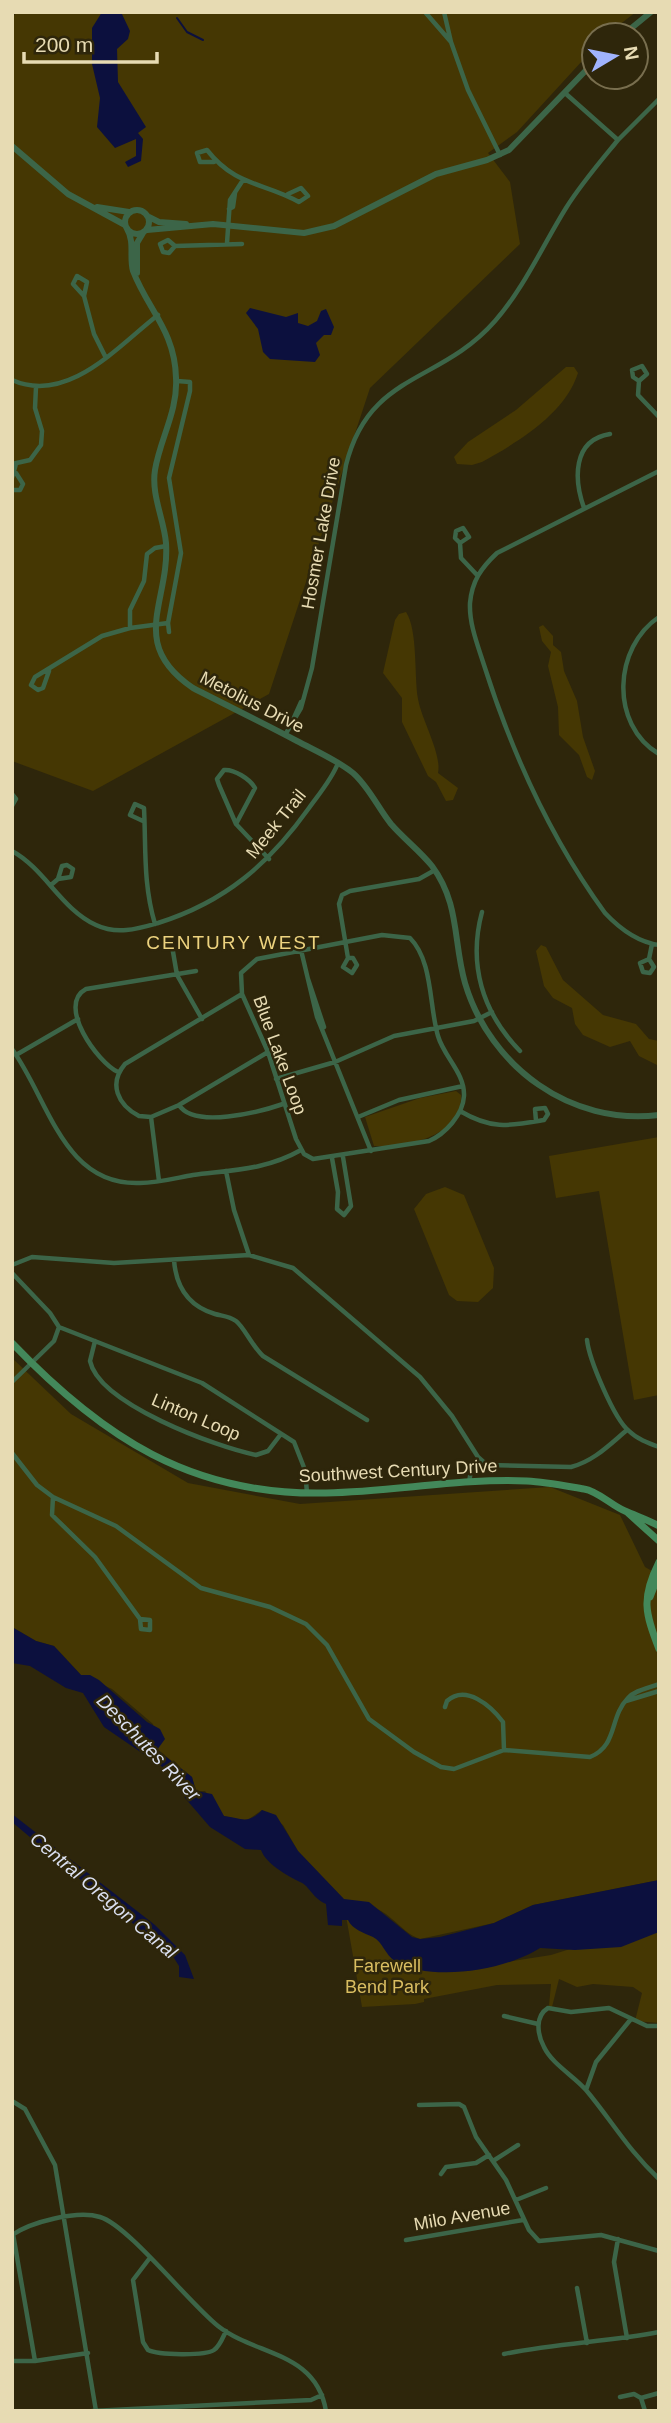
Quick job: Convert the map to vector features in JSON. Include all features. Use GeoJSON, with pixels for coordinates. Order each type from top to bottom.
{"type":"FeatureCollection","features":[{"type":"Feature","properties":{"kind":"main road","name":"Southwest Century Drive"},"geometry":{"type":"LineString","coordinates":[[12,1343],[95,1421],[155,1457],[228,1482],[307,1493],[524,1481],[579,1489],[659,1526]]}},
{"type":"Feature","properties":{"kind":"main road","name":"Southwest Century Drive"},"geometry":{"type":"LineString","coordinates":[[628,1513],[659,1541]]}},
{"type":"Feature","properties":{"kind":"main road"},"geometry":{"type":"LineString","coordinates":[[659,1562],[648,1584],[645,1602],[659,1649]]}},
{"type":"Feature","properties":{"kind":"main road"},"geometry":{"type":"LineString","coordinates":[[659,1574],[650,1593],[649,1605],[659,1639]]}},
{"type":"Feature","properties":{"kind":"street"},"geometry":{"type":"LineString","coordinates":[[444,12],[451,42],[468,90],[500,155]]}},
{"type":"Feature","properties":{"kind":"street"},"geometry":{"type":"LineString","coordinates":[[426,13],[451,42]]}},
{"type":"Feature","properties":{"kind":"street"},"geometry":{"type":"LineString","coordinates":[[82,202],[118,213],[139,210],[159,222],[228,225],[290,233],[325,230],[436,174],[500,155],[521,140],[580,77]]}},
{"type":"Feature","properties":{"kind":"street"},"geometry":{"type":"LineString","coordinates":[[565,93],[618,140]]}},
{"type":"Feature","properties":{"kind":"street","name":"Hosmer Lake Drive"},"geometry":{"type":"LineString","coordinates":[[285,735],[301,702],[316,649],[346,465],[361,423],[389,392],[463,350],[495,321],[567,207],[618,140],[659,99]]}},
{"type":"Feature","properties":{"kind":"street"},"geometry":{"type":"LineString","coordinates":[[12,146],[41,175],[132,233],[191,225]]}},
{"type":"Feature","properties":{"kind":"street"},"geometry":{"type":"LineString","coordinates":[[214,162],[261,188],[288,194]]}},
{"type":"Feature","properties":{"kind":"street"},"geometry":{"type":"LineString","coordinates":[[227,243],[229,209],[233,207],[235,193],[243,180]]}},
{"type":"Feature","properties":{"kind":"street"},"geometry":{"type":"LineString","coordinates":[[126,227],[129,212]]}},
{"type":"Feature","properties":{"kind":"street"},"geometry":{"type":"LineString","coordinates":[[145,231],[148,217]]}},
{"type":"Feature","properties":{"kind":"street","name":"Metolius Drive"},"geometry":{"type":"LineString","coordinates":[[126,227],[131,239],[132,265],[172,344],[177,382],[174,406],[154,479],[166,546],[155,625],[163,656],[184,682],[338,763],[362,783],[388,820],[435,870],[451,904],[464,981],[480,1019],[516,1066],[535,1083],[578,1107],[623,1117],[659,1115]]}},
{"type":"Feature","properties":{"kind":"street","name":"Metolius Drive"},"geometry":{"type":"LineString","coordinates":[[138,279],[137,243],[145,231]]}},
{"type":"Feature","properties":{"kind":"street"},"geometry":{"type":"LineString","coordinates":[[175,246],[242,244]]}},
{"type":"Feature","properties":{"kind":"street"},"geometry":{"type":"LineString","coordinates":[[84,296],[94,334],[105,356]]}},
{"type":"Feature","properties":{"kind":"street"},"geometry":{"type":"LineString","coordinates":[[12,380],[36,387],[64,384],[159,315]]}},
{"type":"Feature","properties":{"kind":"street"},"geometry":{"type":"LineString","coordinates":[[639,381],[640,401],[659,417]]}},
{"type":"Feature","properties":{"kind":"street"},"geometry":{"type":"LineString","coordinates":[[169,632],[168,623],[181,553],[168,490],[169,478],[190,391],[190,382],[177,382]]}},
{"type":"Feature","properties":{"kind":"street"},"geometry":{"type":"LineString","coordinates":[[12,491],[20,490],[23,484],[14,476],[14,464],[30,460],[41,445],[42,431],[35,408],[36,387]]}},
{"type":"Feature","properties":{"kind":"street"},"geometry":{"type":"LineString","coordinates":[[584,508],[576,480],[579,459],[594,439],[610,434]]}},
{"type":"Feature","properties":{"kind":"street"},"geometry":{"type":"LineString","coordinates":[[659,471],[497,553],[477,575],[470,605],[475,637],[501,719],[525,777],[606,914],[618,927],[659,945]]}},
{"type":"Feature","properties":{"kind":"street"},"geometry":{"type":"LineString","coordinates":[[460,543],[461,558],[477,575]]}},
{"type":"Feature","properties":{"kind":"street"},"geometry":{"type":"LineString","coordinates":[[130,628],[130,610],[144,581],[147,554],[155,548],[166,546]]}},
{"type":"Feature","properties":{"kind":"street"},"geometry":{"type":"LineString","coordinates":[[659,617],[634,641],[622,684],[626,710],[634,726],[659,754]]}},
{"type":"Feature","properties":{"kind":"street"},"geometry":{"type":"LineString","coordinates":[[49,671],[43,688],[38,690],[31,685],[35,677],[49,671],[92,642],[130,628],[168,623]]}},
{"type":"Feature","properties":{"kind":"street","name":"Meek Trail"},"geometry":{"type":"LineString","coordinates":[[12,851],[29,860],[76,912],[97,926],[124,931],[155,924],[222,896],[270,859],[338,763]]}},
{"type":"Feature","properties":{"kind":"street"},"geometry":{"type":"LineString","coordinates":[[236,824],[255,788],[252,783],[230,769],[224,770],[217,779],[236,824],[270,859]]}},
{"type":"Feature","properties":{"kind":"street"},"geometry":{"type":"LineString","coordinates":[[12,794],[16,799],[12,806]]}},
{"type":"Feature","properties":{"kind":"street"},"geometry":{"type":"LineString","coordinates":[[143,821],[147,833],[144,867],[147,896],[155,924]]}},
{"type":"Feature","properties":{"kind":"street"},"geometry":{"type":"LineString","coordinates":[[348,958],[339,904],[342,895],[350,891],[419,879],[435,870]]}},
{"type":"Feature","properties":{"kind":"street"},"geometry":{"type":"LineString","coordinates":[[51,885],[58,879]]}},
{"type":"Feature","properties":{"kind":"street"},"geometry":{"type":"LineString","coordinates":[[482,912],[477,933],[476,967],[492,1012],[520,1051]]}},
{"type":"Feature","properties":{"kind":"street","name":"Blue Lake Loop"},"geometry":{"type":"LineString","coordinates":[[301,1150],[268,1052],[242,994],[241,973],[249,962],[392,934],[410,939],[422,953],[436,1028],[463,1086]]}},
{"type":"Feature","properties":{"kind":"street"},"geometry":{"type":"LineString","coordinates":[[649,959],[652,944]]}},
{"type":"Feature","properties":{"kind":"street"},"geometry":{"type":"LineString","coordinates":[[172,946],[177,975],[202,1019]]}},
{"type":"Feature","properties":{"kind":"street"},"geometry":{"type":"LineString","coordinates":[[301,950],[335,1062],[371,1151]]}},
{"type":"Feature","properties":{"kind":"street"},"geometry":{"type":"LineString","coordinates":[[118,1072],[105,1066],[78,1019],[74,1003],[86,989],[196,971]]}},
{"type":"Feature","properties":{"kind":"street"},"geometry":{"type":"LineString","coordinates":[[118,1072],[136,1056],[242,994]]}},
{"type":"Feature","properties":{"kind":"street"},"geometry":{"type":"LineString","coordinates":[[276,1079],[335,1062],[394,1036],[480,1019],[492,1012]]}},
{"type":"Feature","properties":{"kind":"street"},"geometry":{"type":"LineString","coordinates":[[16,1055],[78,1019]]}},
{"type":"Feature","properties":{"kind":"street"},"geometry":{"type":"LineString","coordinates":[[12,1049],[62,1139],[86,1168],[124,1182],[159,1181],[265,1167],[301,1150],[313,1159],[332,1158],[436,1138],[460,1111],[463,1086],[399,1100],[358,1117]]}},
{"type":"Feature","properties":{"kind":"street"},"geometry":{"type":"LineString","coordinates":[[118,1072],[119,1101],[139,1116],[151,1116],[179,1105],[268,1052]]}},
{"type":"Feature","properties":{"kind":"street"},"geometry":{"type":"LineString","coordinates":[[179,1105],[186,1114],[196,1117],[247,1113],[284,1104]]}},
{"type":"Feature","properties":{"kind":"street"},"geometry":{"type":"LineString","coordinates":[[460,1111],[492,1126],[536,1121]]}},
{"type":"Feature","properties":{"kind":"street"},"geometry":{"type":"LineString","coordinates":[[151,1116],[159,1181]]}},
{"type":"Feature","properties":{"kind":"street"},"geometry":{"type":"LineString","coordinates":[[332,1158],[338,1192],[337,1209],[344,1215],[351,1206],[343,1157]]}},
{"type":"Feature","properties":{"kind":"street"},"geometry":{"type":"LineString","coordinates":[[226,1171],[234,1210],[249,1255]]}},
{"type":"Feature","properties":{"kind":"street"},"geometry":{"type":"LineString","coordinates":[[12,1265],[32,1257],[114,1263],[249,1255],[293,1268],[387,1345],[420,1377],[480,1460],[494,1467],[536,1464],[571,1467],[594,1459],[627,1430]]}},
{"type":"Feature","properties":{"kind":"street"},"geometry":{"type":"LineString","coordinates":[[174,1260],[175,1276],[182,1292],[195,1306],[232,1318],[239,1323],[250,1344],[263,1356],[368,1420]]}},
{"type":"Feature","properties":{"kind":"street"},"geometry":{"type":"LineString","coordinates":[[12,1273],[50,1313],[59,1327],[202,1383],[294,1442],[301,1457],[307,1493]]}},
{"type":"Feature","properties":{"kind":"street"},"geometry":{"type":"LineString","coordinates":[[12,1382],[54,1341],[59,1327]]}},
{"type":"Feature","properties":{"kind":"street"},"geometry":{"type":"LineString","coordinates":[[587,1340],[614,1410],[627,1430],[659,1447]]}},
{"type":"Feature","properties":{"kind":"street","name":"Linton Loop"},"geometry":{"type":"LineString","coordinates":[[95,1341],[90,1361],[99,1380],[153,1416],[256,1455],[268,1451],[281,1434]]}},
{"type":"Feature","properties":{"kind":"street"},"geometry":{"type":"LineString","coordinates":[[12,1453],[37,1485],[53,1497],[116,1526],[201,1588],[270,1607],[306,1624],[327,1646],[369,1719],[441,1767],[454,1769],[504,1751],[590,1757],[608,1744],[629,1696],[659,1684]]}},
{"type":"Feature","properties":{"kind":"street"},"geometry":{"type":"LineString","coordinates":[[469,1483],[471,1471],[480,1460]]}},
{"type":"Feature","properties":{"kind":"street"},"geometry":{"type":"LineString","coordinates":[[53,1497],[51,1514],[95,1557],[140,1619]]}},
{"type":"Feature","properties":{"kind":"street"},"geometry":{"type":"LineString","coordinates":[[625,1702],[659,1691]]}},
{"type":"Feature","properties":{"kind":"street"},"geometry":{"type":"LineString","coordinates":[[445,1707],[447,1701],[457,1695],[470,1696],[484,1703],[503,1722],[504,1751]]}},
{"type":"Feature","properties":{"kind":"street"},"geometry":{"type":"LineString","coordinates":[[659,2026],[651,2027],[609,2008],[571,2012],[552,2008],[542,2012],[538,2024],[545,2050],[586,2090],[618,2136],[659,2179]]}},
{"type":"Feature","properties":{"kind":"street"},"geometry":{"type":"LineString","coordinates":[[504,2017],[538,2024]]}},
{"type":"Feature","properties":{"kind":"street"},"geometry":{"type":"LineString","coordinates":[[586,2090],[596,2062],[631,2019]]}},
{"type":"Feature","properties":{"kind":"street"},"geometry":{"type":"LineString","coordinates":[[12,2101],[25,2109],[52,2154],[88,2353],[95,2411],[311,2400],[322,2395]]}},
{"type":"Feature","properties":{"kind":"street"},"geometry":{"type":"LineString","coordinates":[[419,2105],[464,2107],[472,2131],[516,2200],[523,2220],[534,2237],[546,2243],[596,2235],[659,2251]]}},
{"type":"Feature","properties":{"kind":"street"},"geometry":{"type":"LineString","coordinates":[[493,2161],[518,2145]]}},
{"type":"Feature","properties":{"kind":"street"},"geometry":{"type":"LineString","coordinates":[[441,2174],[446,2168],[476,2163],[489,2155]]}},
{"type":"Feature","properties":{"kind":"street"},"geometry":{"type":"LineString","coordinates":[[516,2200],[547,2188]]}},
{"type":"Feature","properties":{"kind":"street"},"geometry":{"type":"LineString","coordinates":[[35,2361],[13,2235],[29,2225],[89,2215],[103,2218],[226,2331],[298,2363],[322,2395],[326,2411]]}},
{"type":"Feature","properties":{"kind":"street","name":"Milo Avenue"},"geometry":{"type":"LineString","coordinates":[[406,2240],[523,2220]]}},
{"type":"Feature","properties":{"kind":"street"},"geometry":{"type":"LineString","coordinates":[[618,2239],[614,2262],[627,2338]]}},
{"type":"Feature","properties":{"kind":"street"},"geometry":{"type":"LineString","coordinates":[[149,2259],[133,2280],[143,2342],[148,2350],[161,2354],[209,2352],[219,2345],[226,2331]]}},
{"type":"Feature","properties":{"kind":"street"},"geometry":{"type":"LineString","coordinates":[[577,2288],[587,2343]]}},
{"type":"Feature","properties":{"kind":"street"},"geometry":{"type":"LineString","coordinates":[[505,2354],[556,2343],[587,2343],[659,2332]]}},
{"type":"Feature","properties":{"kind":"street"},"geometry":{"type":"LineString","coordinates":[[12,2361],[35,2361],[88,2353]]}},
{"type":"Feature","properties":{"kind":"street"},"geometry":{"type":"LineString","coordinates":[[641,2398],[659,2393]]}},
{"type":"Feature","properties":{"kind":"street"},"geometry":{"type":"LineString","coordinates":[[620,2397],[634,2394],[641,2398],[645,2411]]}},
{"type":"Feature","properties":{"kind":"green space"},"geometry":{"type":"Polygon","coordinates":[[[16,12],[636,12],[624,21],[580,21],[580,63],[517,132],[488,153],[510,182],[520,244],[370,388],[269,694],[93,791],[12,761],[12,20],[16,12]]]}},
{"type":"Feature","properties":{"kind":"green space"},"geometry":{"type":"Polygon","coordinates":[[[566,367],[574,367],[578,373],[572,388],[539,425],[482,462],[472,465],[457,464],[454,457],[468,442],[516,410],[566,367]]]}},
{"type":"Feature","properties":{"kind":"green space"},"geometry":{"type":"Polygon","coordinates":[[[406,612],[412,630],[420,708],[437,757],[438,773],[458,788],[453,800],[446,801],[436,782],[428,776],[402,722],[402,698],[383,673],[395,620],[399,614],[406,612]]]}},
{"type":"Feature","properties":{"kind":"green space"},"geometry":{"type":"Polygon","coordinates":[[[543,625],[553,636],[553,645],[561,652],[564,671],[577,701],[583,737],[595,771],[592,780],[587,777],[579,755],[559,735],[558,707],[548,666],[551,652],[542,641],[539,627],[543,625]]]}},
{"type":"Feature","properties":{"kind":"green space"},"geometry":{"type":"Polygon","coordinates":[[[541,945],[546,947],[563,980],[603,1015],[636,1024],[649,1039],[659,1041],[659,1066],[639,1056],[630,1041],[610,1047],[583,1035],[575,1024],[572,1008],[553,998],[544,986],[536,951],[541,945]]]}},
{"type":"Feature","properties":{"kind":"green space"},"geometry":{"type":"Polygon","coordinates":[[[456,1091],[461,1095],[459,1109],[453,1121],[443,1130],[416,1141],[374,1146],[365,1117],[420,1098],[456,1091]]]}},
{"type":"Feature","properties":{"kind":"green space"},"geometry":{"type":"Polygon","coordinates":[[[659,1137],[659,1395],[634,1400],[599,1191],[556,1198],[549,1156],[659,1137]]]}},
{"type":"Feature","properties":{"kind":"green space"},"geometry":{"type":"Polygon","coordinates":[[[445,1187],[464,1195],[494,1268],[493,1288],[478,1302],[457,1301],[449,1295],[414,1209],[426,1194],[445,1187]]]}},
{"type":"Feature","properties":{"kind":"green space"},"geometry":{"type":"Polygon","coordinates":[[[12,1358],[71,1414],[188,1483],[300,1504],[550,1487],[620,1515],[645,1567],[659,1575],[659,1880],[533,1905],[494,1923],[420,1939],[381,1911],[344,1900],[298,1851],[283,1825],[262,1810],[246,1821],[224,1816],[205,1791],[196,1791],[192,1777],[157,1749],[153,1724],[112,1689],[81,1675],[54,1646],[36,1641],[12,1627],[12,1358]]]}},
{"type":"Feature","properties":{"kind":"green space","name":"Farewell Bend Park"},"geometry":{"type":"Polygon","coordinates":[[[346,1916],[494,1964],[551,1955],[659,1921],[659,2023],[635,2021],[642,1993],[633,1987],[593,1984],[577,1987],[559,1979],[552,2007],[549,2006],[551,1984],[497,1985],[424,1999],[424,2002],[415,2004],[362,2007],[346,1916]]]}},
{"type":"Feature","properties":{"kind":"water"},"geometry":{"type":"Polygon","coordinates":[[[102,12],[121,12],[130,31],[128,39],[117,49],[118,82],[146,127],[138,133],[143,139],[141,161],[128,167],[125,162],[136,156],[136,139],[115,148],[97,127],[100,98],[92,64],[92,28],[102,12]]]}},
{"type":"Feature","properties":{"kind":"water"},"geometry":{"type":"Polygon","coordinates":[[[250,308],[286,317],[298,313],[298,323],[308,326],[317,321],[321,311],[326,309],[334,327],[331,335],[324,335],[316,343],[320,355],[315,362],[270,359],[263,352],[258,329],[246,313],[250,308]]]}},
{"type":"Feature","properties":{"kind":"water","name":"Deschutes River"},"geometry":{"type":"Polygon","coordinates":[[[12,1627],[36,1641],[54,1646],[81,1675],[90,1675],[99,1680],[147,1722],[160,1729],[165,1739],[157,1750],[192,1777],[196,1791],[212,1794],[224,1816],[248,1819],[262,1810],[276,1815],[298,1851],[344,1899],[369,1902],[412,1937],[440,1937],[494,1923],[533,1905],[659,1880],[659,1932],[621,1947],[575,1950],[540,1948],[508,1962],[469,1971],[428,1971],[410,1968],[395,1961],[376,1939],[355,1928],[348,1920],[342,1920],[342,1926],[328,1925],[326,1904],[317,1899],[303,1884],[272,1865],[261,1850],[245,1849],[210,1827],[185,1798],[177,1777],[104,1727],[83,1693],[66,1688],[30,1666],[12,1663],[12,1627]]]}},
{"type":"Feature","properties":{"kind":"water","name":"Central Oregon Canal"},"geometry":{"type":"Polygon","coordinates":[[[12,1814],[155,1925],[185,1955],[194,1979],[179,1977],[179,1966],[174,1958],[12,1822],[12,1814]]]}},
{"type":"Feature","properties":{"kind":"waterway"},"geometry":{"type":"LineString","coordinates":[[177,18],[187,32],[203,40]]}},
{"type":"Feature","properties":{"kind":"district","name":"CENTURY WEST"},"geometry":{"type":"Point","coordinates":[234,942]}}]}
